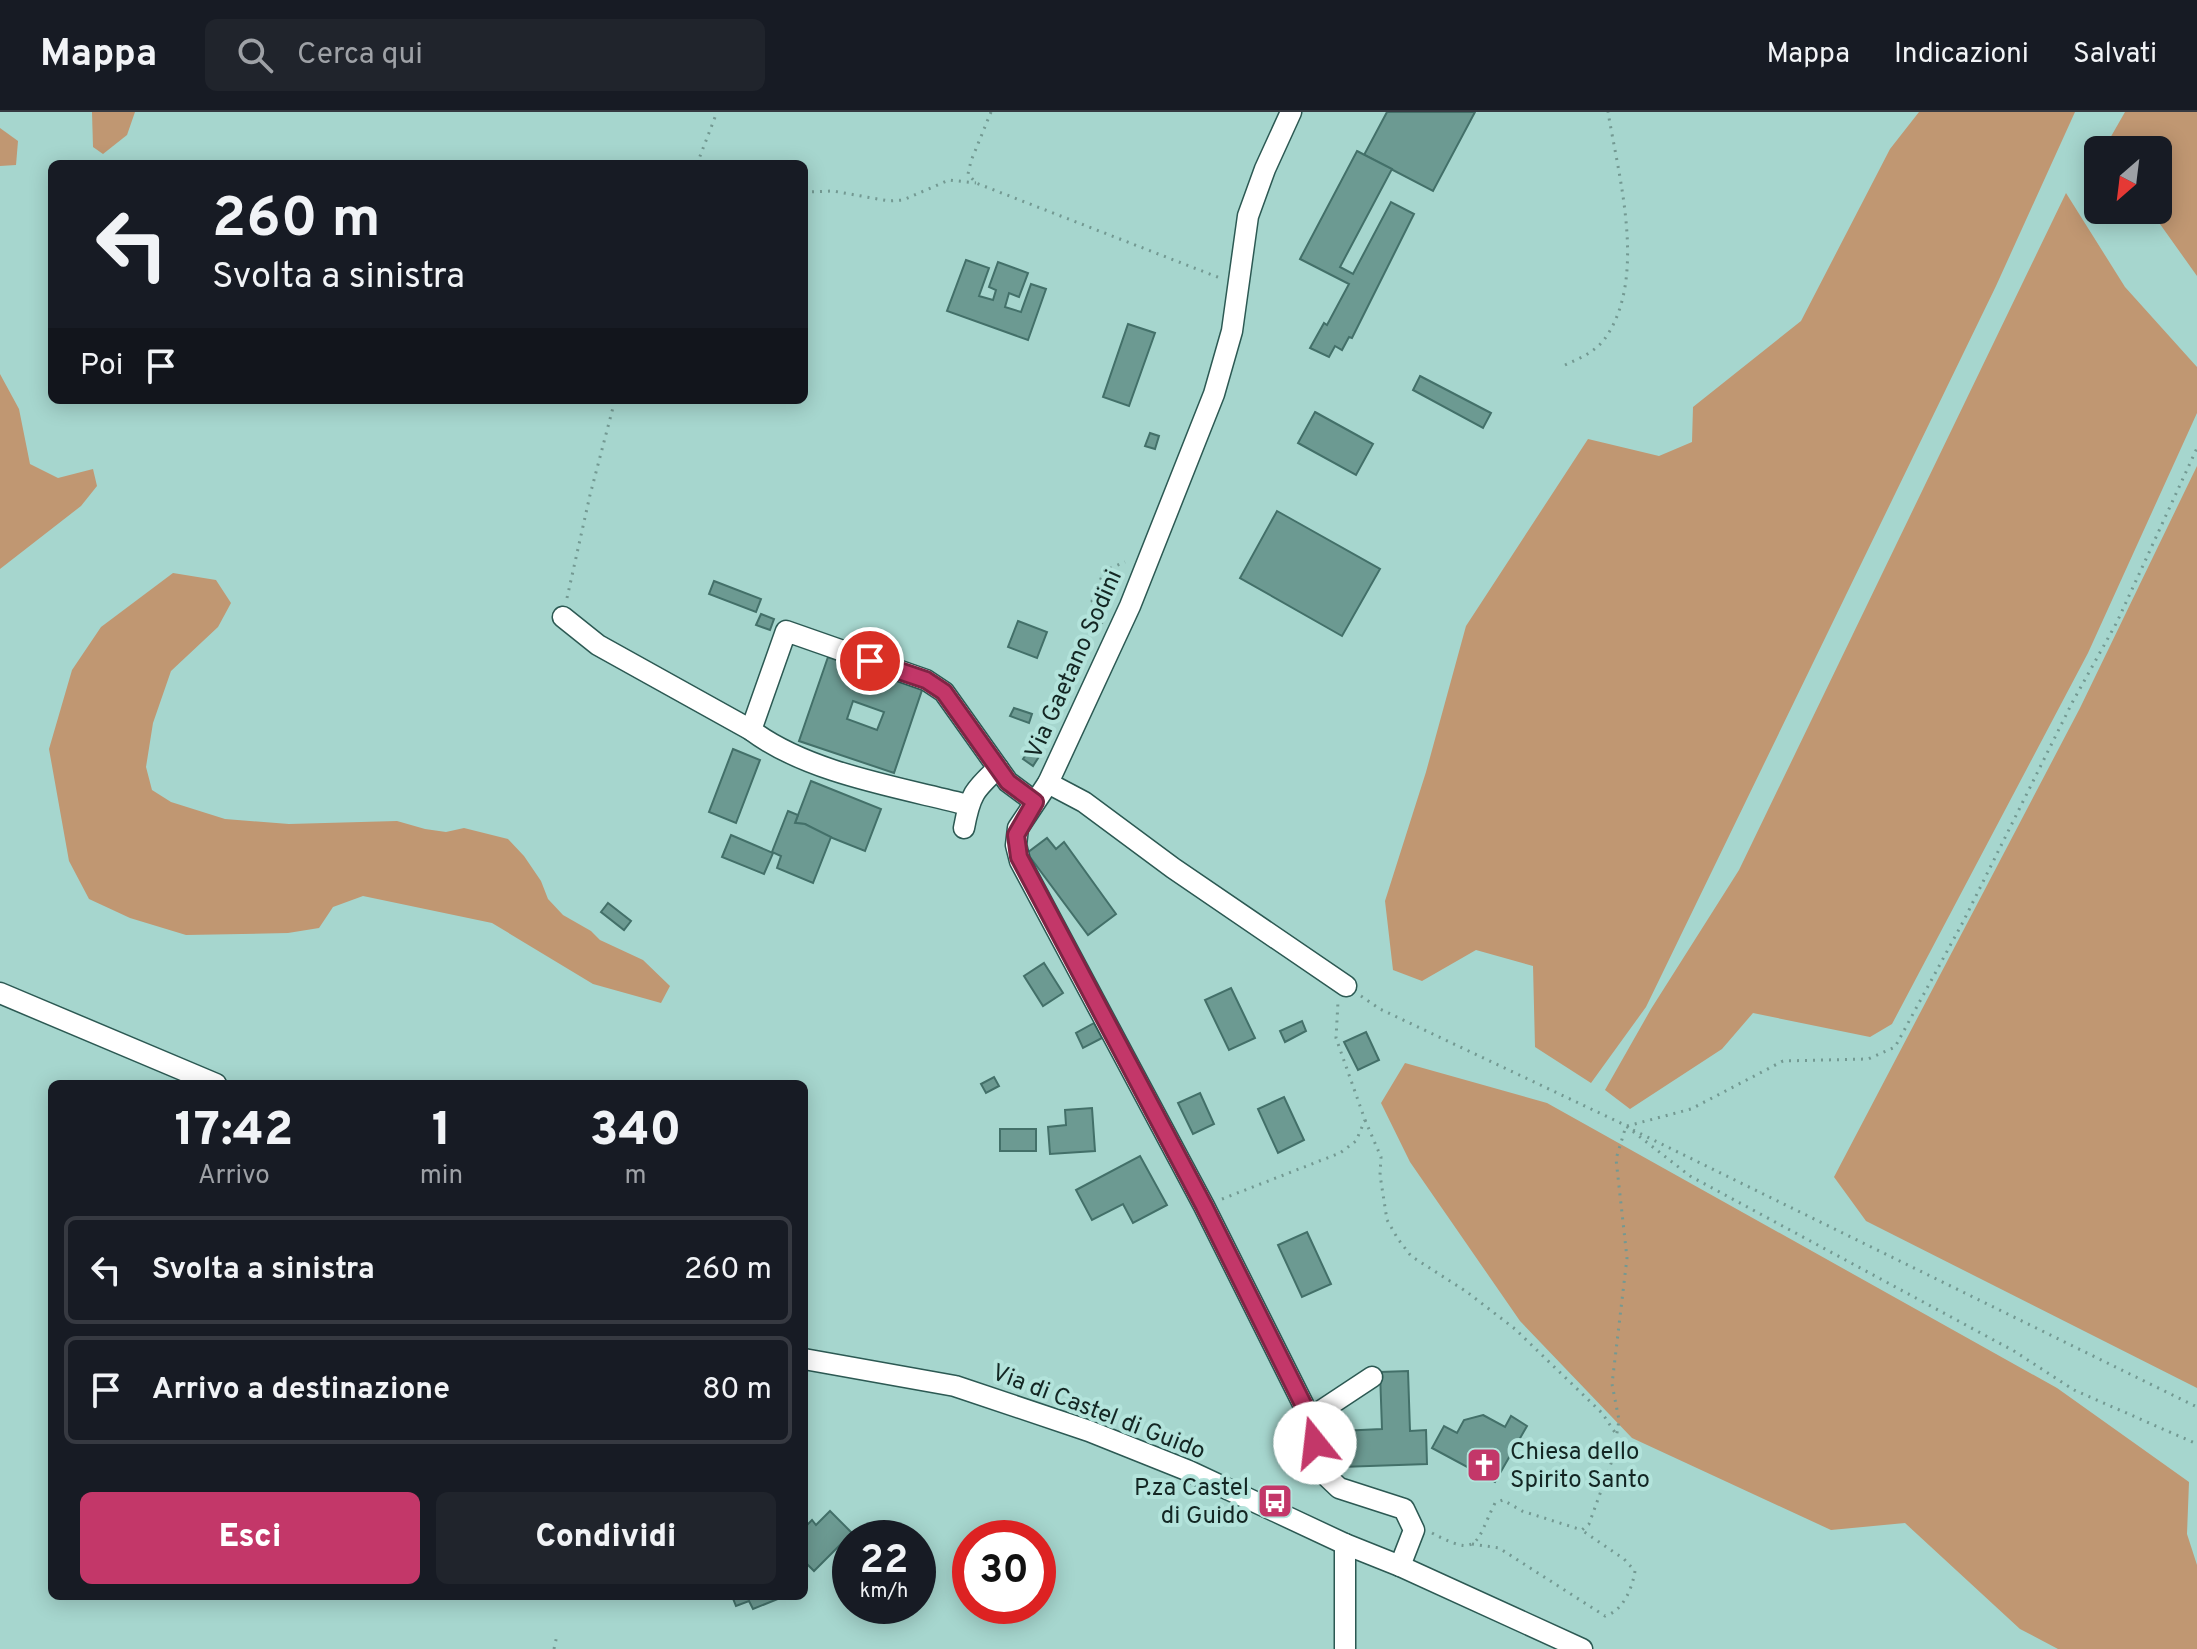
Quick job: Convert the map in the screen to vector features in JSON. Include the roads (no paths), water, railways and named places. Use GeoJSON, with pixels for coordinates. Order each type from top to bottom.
{"type":"FeatureCollection","features":[{"type":"Feature","properties":{"kind":"street","name":"Via Gaetano Sodini"},"geometry":{"type":"LineString","coordinates":[[1291,112],[1248,216],[1232,331],[1221,374],[1112,646],[1048,783],[1016,835],[1019,857],[1204,1206],[1310,1418],[1319,1469],[1339,1488],[1404,1509],[1414,1530],[1400,1566]]}},
{"type":"Feature","properties":{"kind":"street"},"geometry":{"type":"LineString","coordinates":[[563,617],[598,645],[751,730],[770,745],[806,761],[968,805]]}},
{"type":"Feature","properties":{"kind":"street"},"geometry":{"type":"LineString","coordinates":[[751,730],[786,631],[926,680],[944,692],[1008,782],[1035,802]]}},
{"type":"Feature","properties":{"kind":"street"},"geometry":{"type":"LineString","coordinates":[[964,828],[968,805],[976,787],[998,768]]}},
{"type":"Feature","properties":{"kind":"street"},"geometry":{"type":"LineString","coordinates":[[1048,783],[1084,802],[1173,868],[1346,986]]}},
{"type":"Feature","properties":{"kind":"street"},"geometry":{"type":"LineString","coordinates":[[0,993],[207,1080]]}},
{"type":"Feature","properties":{"kind":"street","name":"Via di Castel di Guido"},"geometry":{"type":"LineString","coordinates":[[808,1360],[955,1386],[1028,1409],[1189,1471],[1582,1649]]}},
{"type":"Feature","properties":{"kind":"street"},"geometry":{"type":"LineString","coordinates":[[1310,1418],[1372,1377]]}},
{"type":"Feature","properties":{"kind":"street"},"geometry":{"type":"LineString","coordinates":[[1345,1544],[1345,1649]]}},
{"type":"Feature","properties":{"kind":"place","name":"Chiesa dello Spirito Santo"},"geometry":{"type":"Point","coordinates":[1484,1465]}},
{"type":"Feature","properties":{"kind":"place","name":"P.za Castel di Guido"},"geometry":{"type":"Point","coordinates":[1275,1501]}}]}
